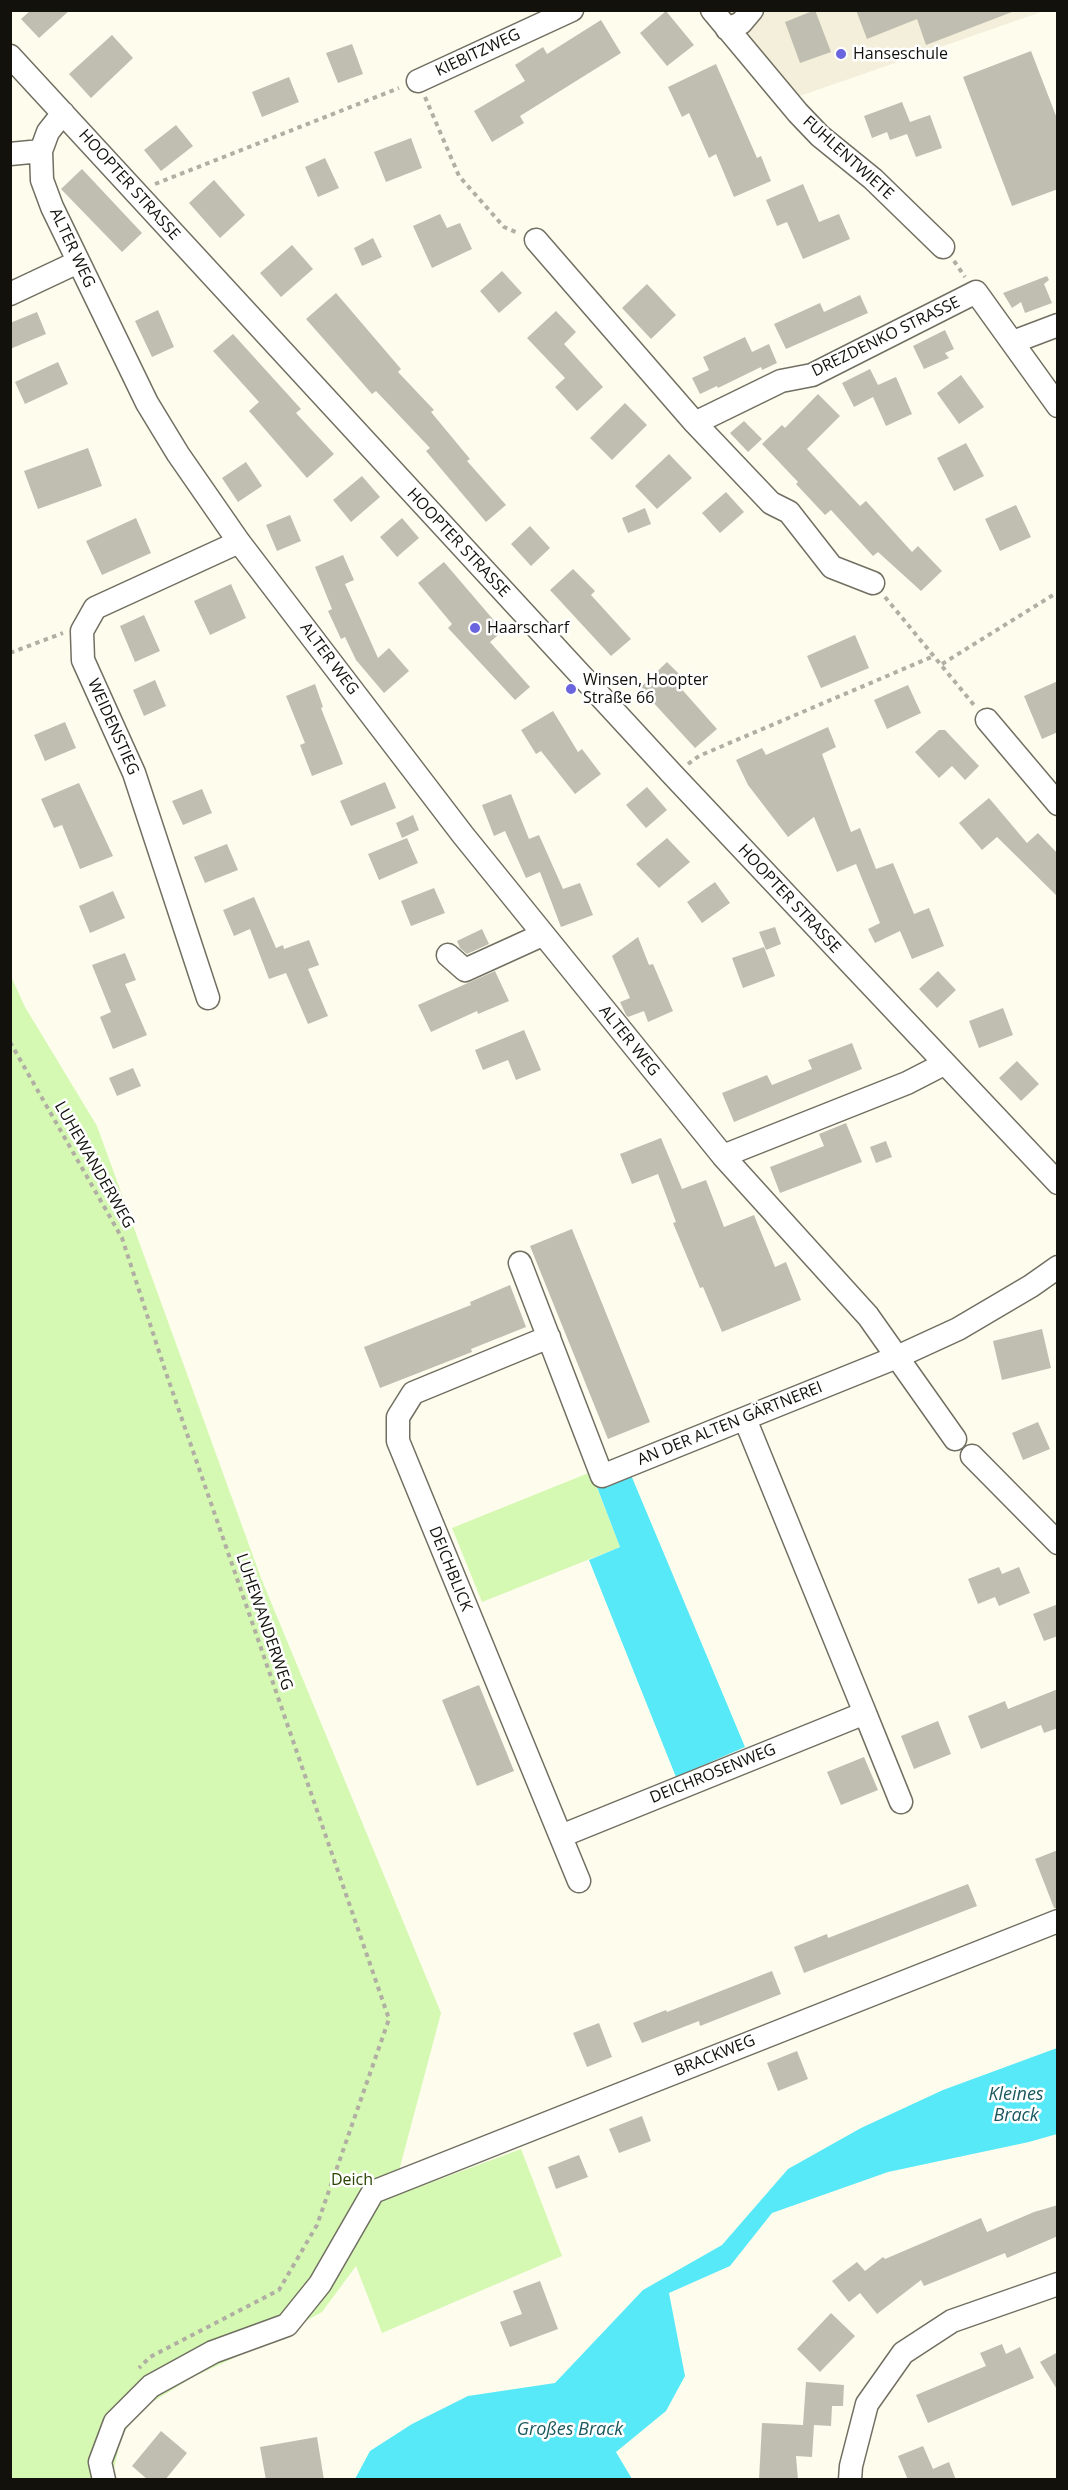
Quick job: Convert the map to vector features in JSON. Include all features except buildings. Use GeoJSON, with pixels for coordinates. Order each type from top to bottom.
{"type":"FeatureCollection","features":[{"type":"Feature","properties":{"kind":"street","name":"KIEBITZWEG"},"geometry":{"type":"LineString","coordinates":[[418,81],[572,10]]}},
{"type":"Feature","properties":{"kind":"street","name":"FUHLENTWIETE"},"geometry":{"type":"LineString","coordinates":[[712,10],[820,136],[873,179],[943,247]]}},
{"type":"Feature","properties":{"kind":"street"},"geometry":{"type":"LineString","coordinates":[[727,29],[741,23],[752,10]]}},
{"type":"Feature","properties":{"kind":"street","name":"HOOPTER STRASSE"},"geometry":{"type":"LineString","coordinates":[[10,56],[673,775],[1058,1183]]}},
{"type":"Feature","properties":{"kind":"street","name":"ALTER WEG"},"geometry":{"type":"LineString","coordinates":[[63,113],[48,132],[41,151],[42,180],[52,207],[147,403],[178,454],[239,542],[463,835],[723,1156],[868,1316],[955,1439]]}},
{"type":"Feature","properties":{"kind":"street"},"geometry":{"type":"LineString","coordinates":[[10,154],[41,151]]}},
{"type":"Feature","properties":{"kind":"street"},"geometry":{"type":"LineString","coordinates":[[536,240],[695,423],[771,503],[789,512],[832,567],[873,583]]}},
{"type":"Feature","properties":{"kind":"street"},"geometry":{"type":"LineString","coordinates":[[10,294],[78,262]]}},
{"type":"Feature","properties":{"kind":"street"},"geometry":{"type":"LineString","coordinates":[[976,292],[1058,406]]}},
{"type":"Feature","properties":{"kind":"street","name":"DREZDENKO STRASSE"},"geometry":{"type":"LineString","coordinates":[[695,423],[781,381],[812,375],[976,292]]}},
{"type":"Feature","properties":{"kind":"street"},"geometry":{"type":"LineString","coordinates":[[1013,342],[1058,325]]}},
{"type":"Feature","properties":{"kind":"street"},"geometry":{"type":"LineString","coordinates":[[82,631],[95,608],[239,542]]}},
{"type":"Feature","properties":{"kind":"street","name":"WEIDENSTIEG"},"geometry":{"type":"LineString","coordinates":[[82,631],[83,660],[134,773],[208,998]]}},
{"type":"Feature","properties":{"kind":"street"},"geometry":{"type":"LineString","coordinates":[[987,720],[1058,804]]}},
{"type":"Feature","properties":{"kind":"street"},"geometry":{"type":"LineString","coordinates":[[448,955],[465,970],[542,935]]}},
{"type":"Feature","properties":{"kind":"street"},"geometry":{"type":"LineString","coordinates":[[723,1156],[907,1083],[944,1064]]}},
{"type":"Feature","properties":{"kind":"street","name":"AN DER ALTEN GÄRTNEREI"},"geometry":{"type":"LineString","coordinates":[[520,1263],[602,1476],[897,1357],[958,1329],[1031,1286],[1058,1267]]}},
{"type":"Feature","properties":{"kind":"street","name":"DEICHBLICK"},"geometry":{"type":"LineString","coordinates":[[549,1337],[413,1393],[398,1417],[398,1441],[579,1881]]}},
{"type":"Feature","properties":{"kind":"street"},"geometry":{"type":"LineString","coordinates":[[745,1419],[901,1802]]}},
{"type":"Feature","properties":{"kind":"street"},"geometry":{"type":"LineString","coordinates":[[972,1456],[1058,1543]]}},
{"type":"Feature","properties":{"kind":"street","name":"DEICHROSENWEG"},"geometry":{"type":"LineString","coordinates":[[561,1836],[865,1713]]}},
{"type":"Feature","properties":{"kind":"street","name":"BRACKWEG"},"geometry":{"type":"LineString","coordinates":[[104,2480],[100,2462],[115,2422],[152,2386],[213,2352],[287,2325],[320,2284],[374,2192],[1058,1921]]}},
{"type":"Feature","properties":{"kind":"street"},"geometry":{"type":"LineString","coordinates":[[850,2480],[851,2466],[867,2404],[903,2354],[952,2321],[1058,2284]]}},
{"type":"Feature","properties":{"kind":"path"},"geometry":{"type":"LineString","coordinates":[[135,193],[418,81],[459,176],[504,227]]}},
{"type":"Feature","properties":{"kind":"path"},"geometry":{"type":"LineString","coordinates":[[943,247],[976,292]]}},
{"type":"Feature","properties":{"kind":"path"},"geometry":{"type":"LineString","coordinates":[[873,583],[987,720]]}},
{"type":"Feature","properties":{"kind":"path"},"geometry":{"type":"LineString","coordinates":[[942,664],[1058,592]]}},
{"type":"Feature","properties":{"kind":"path"},"geometry":{"type":"LineString","coordinates":[[10,653],[58,633],[82,631]]}},
{"type":"Feature","properties":{"kind":"path"},"geometry":{"type":"LineString","coordinates":[[673,775],[699,756],[934,656]]}},
{"type":"Feature","properties":{"kind":"path","name":"LUHEWANDERWEG"},"geometry":{"type":"LineString","coordinates":[[10,1042],[122,1238],[165,1370],[389,2019],[317,2225]]}},
{"type":"Feature","properties":{"kind":"shaded area","name":"Hanseschule"},"geometry":{"type":"Polygon","coordinates":[[[725,11],[1044,11],[797,97],[725,11]]]}},
{"type":"Feature","properties":{"kind":"green space","name":"Deich"},"geometry":{"type":"Polygon","coordinates":[[[10,974],[25,1007],[97,1126],[261,1578],[441,2013],[392,2197],[521,2149],[562,2256],[382,2333],[356,2266],[322,2312],[260,2346],[195,2376],[139,2410],[121,2437],[114,2469],[116,2479],[11,2479],[10,974]]]}},
{"type":"Feature","properties":{"kind":"green space"},"geometry":{"type":"Polygon","coordinates":[[[591,1472],[620,1547],[482,1602],[452,1528],[591,1472]]]}},
{"type":"Feature","properties":{"kind":"water"},"geometry":{"type":"Polygon","coordinates":[[[631,1475],[745,1747],[676,1777],[589,1560],[620,1547],[597,1487],[631,1475]]]}},
{"type":"Feature","properties":{"kind":"water"},"geometry":{"type":"Polygon","coordinates":[[[1057,2048],[1057,2134],[888,2172],[772,2213],[730,2266],[669,2293],[685,2376],[666,2411],[616,2452],[632,2479],[355,2479],[370,2451],[412,2424],[468,2396],[555,2383],[643,2290],[722,2245],[788,2169],[861,2128],[943,2090],[1057,2048]]]}},
{"type":"Feature","properties":{"kind":"place","name":"Hanseschule"},"geometry":{"type":"Point","coordinates":[841,54]}},
{"type":"Feature","properties":{"kind":"place","name":"Haarscharf"},"geometry":{"type":"Point","coordinates":[475,628]}},
{"type":"Feature","properties":{"kind":"place","name":"Winsen, Hoopter Straße 66"},"geometry":{"type":"Point","coordinates":[571,689]}},
{"type":"Feature","properties":{"kind":"water label","name":"Kleines Brack"},"geometry":{"type":"Point","coordinates":[1016,2105]}},
{"type":"Feature","properties":{"kind":"water label","name":"Großes Brack"},"geometry":{"type":"Point","coordinates":[570,2430]}}]}
